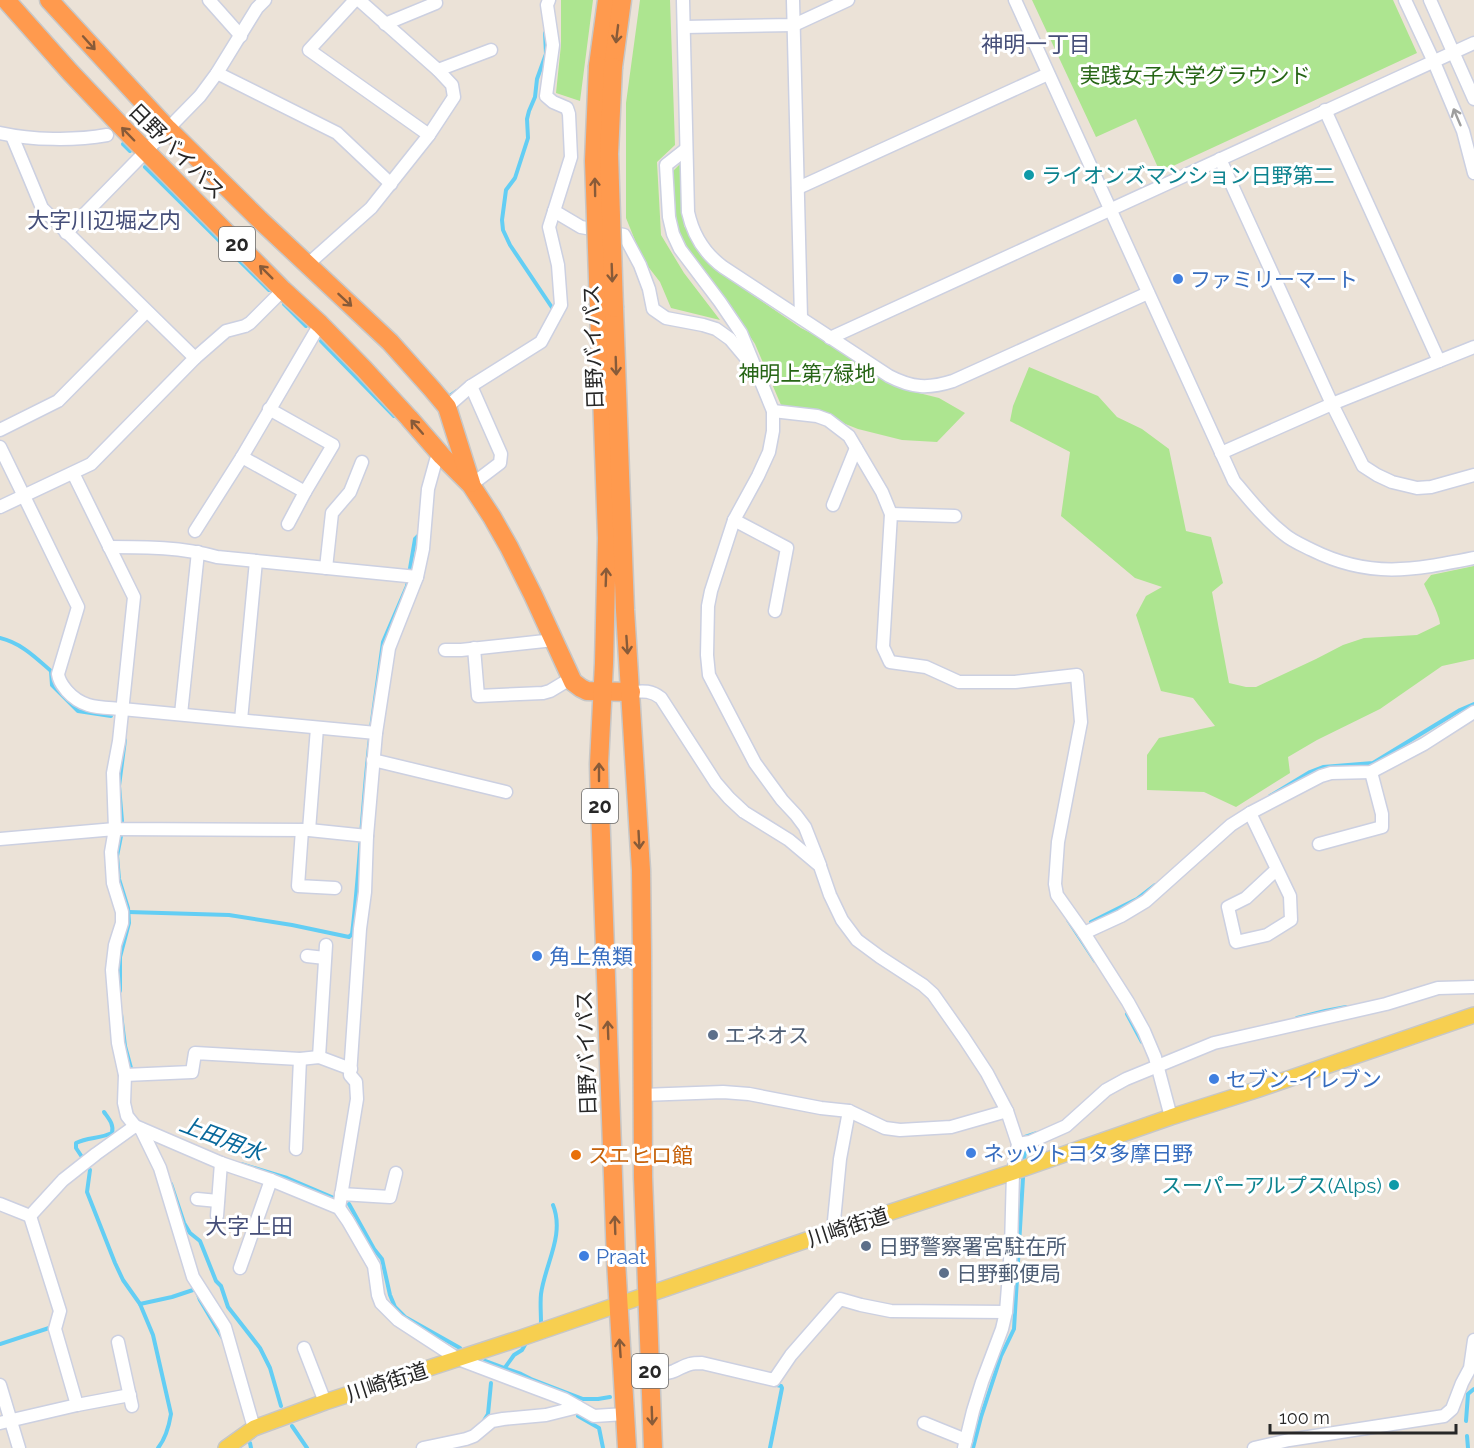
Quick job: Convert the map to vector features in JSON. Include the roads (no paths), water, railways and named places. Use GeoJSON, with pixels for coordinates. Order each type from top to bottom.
{"type":"FeatureCollection","features":[{"type":"Feature","properties":{"kind":"highway","name":"日野バイパス"},"geometry":{"type":"LineString","coordinates":[[6,0],[146,152],[283,290],[320,324],[471,485],[509,547],[554,640],[570,679]]}},
{"type":"Feature","properties":{"kind":"highway","name":"日野バイパス"},"geometry":{"type":"LineString","coordinates":[[49,0],[168,129],[307,265],[390,342],[447,406],[471,485]]}},
{"type":"Feature","properties":{"kind":"highway","name":"日野バイパス"},"geometry":{"type":"LineString","coordinates":[[607,0],[606,67],[610,124],[606,308],[607,538],[599,764],[618,1305],[627,1448]]}},
{"type":"Feature","properties":{"kind":"highway","name":"日野バイパス"},"geometry":{"type":"LineString","coordinates":[[606,67],[622,0]]}},
{"type":"Feature","properties":{"kind":"highway","name":"日野バイパス"},"geometry":{"type":"LineString","coordinates":[[606,308],[642,898],[643,1178],[653,1448]]}},
{"type":"Feature","properties":{"kind":"highway"},"geometry":{"type":"LineString","coordinates":[[570,679],[587,691],[631,692]]}},
{"type":"Feature","properties":{"kind":"main road","name":"川崎街道"},"geometry":{"type":"LineString","coordinates":[[226,1448],[254,1428],[325,1402],[1474,1015]]}},
{"type":"Feature","properties":{"kind":"street"},"geometry":{"type":"LineString","coordinates":[[66,233],[200,96],[257,8],[265,0]]}},
{"type":"Feature","properties":{"kind":"street"},"geometry":{"type":"LineString","coordinates":[[307,265],[371,208],[429,135],[454,97],[452,85],[438,70],[357,0],[309,50],[429,135]]}},
{"type":"Feature","properties":{"kind":"street"},"geometry":{"type":"LineString","coordinates":[[683,0],[685,150],[690,224],[700,245],[716,262],[830,338],[901,382],[923,386],[938,385],[952,381],[1148,293]]}},
{"type":"Feature","properties":{"kind":"street"},"geometry":{"type":"LineString","coordinates":[[793,0],[801,318]]}},
{"type":"Feature","properties":{"kind":"street"},"geometry":{"type":"LineString","coordinates":[[684,27],[794,25],[848,0]]}},
{"type":"Feature","properties":{"kind":"street"},"geometry":{"type":"LineString","coordinates":[[1015,0],[1234,480],[1272,524],[1286,536],[1323,556],[1354,566],[1390,570],[1407,570],[1474,558]]}},
{"type":"Feature","properties":{"kind":"street"},"geometry":{"type":"LineString","coordinates":[[1405,0],[1463,131],[1474,173]]}},
{"type":"Feature","properties":{"kind":"street"},"geometry":{"type":"LineString","coordinates":[[1430,0],[1474,99]]}},
{"type":"Feature","properties":{"kind":"street"},"geometry":{"type":"LineString","coordinates":[[385,24],[439,1]]}},
{"type":"Feature","properties":{"kind":"street"},"geometry":{"type":"LineString","coordinates":[[213,2],[241,36]]}},
{"type":"Feature","properties":{"kind":"street"},"geometry":{"type":"LineString","coordinates":[[447,406],[471,386],[541,342],[561,305],[558,265],[549,227],[571,157],[569,114],[567,108],[546,96],[553,45],[545,2]]}},
{"type":"Feature","properties":{"kind":"street"},"geometry":{"type":"LineString","coordinates":[[830,338],[1325,110],[1474,44]]}},
{"type":"Feature","properties":{"kind":"street"},"geometry":{"type":"LineString","coordinates":[[438,70],[491,50]]}},
{"type":"Feature","properties":{"kind":"street"},"geometry":{"type":"LineString","coordinates":[[217,73],[337,133],[391,184]]}},
{"type":"Feature","properties":{"kind":"street"},"geometry":{"type":"LineString","coordinates":[[798,188],[1048,74]]}},
{"type":"Feature","properties":{"kind":"street"},"geometry":{"type":"LineString","coordinates":[[1325,110],[1439,361]]}},
{"type":"Feature","properties":{"kind":"street"},"geometry":{"type":"LineString","coordinates":[[6,134],[32,138],[92,138],[107,135]]}},
{"type":"Feature","properties":{"kind":"street"},"geometry":{"type":"LineString","coordinates":[[6,134],[42,208],[195,358]]}},
{"type":"Feature","properties":{"kind":"street"},"geometry":{"type":"LineString","coordinates":[[685,150],[666,165],[669,217],[673,234],[680,249],[741,333],[773,411],[773,431],[769,452],[734,520],[711,591],[708,606],[709,675],[755,763],[805,827],[830,895],[842,920],[857,940],[933,994],[987,1073],[1007,1111],[1018,1144],[1013,1172],[1006,1312],[982,1382],[965,1444],[924,1424]]}},
{"type":"Feature","properties":{"kind":"street"},"geometry":{"type":"LineString","coordinates":[[1220,159],[1332,404],[1363,466],[1392,482],[1417,488],[1431,487],[1474,475]]}},
{"type":"Feature","properties":{"kind":"street"},"geometry":{"type":"LineString","coordinates":[[554,211],[581,227],[624,235],[649,289],[653,309],[666,318],[716,329],[730,339],[756,369]]}},
{"type":"Feature","properties":{"kind":"street"},"geometry":{"type":"LineString","coordinates":[[0,507],[91,464],[195,358],[226,331],[250,323],[283,290]]}},
{"type":"Feature","properties":{"kind":"street"},"geometry":{"type":"LineString","coordinates":[[0,430],[58,401],[146,312]]}},
{"type":"Feature","properties":{"kind":"street"},"geometry":{"type":"LineString","coordinates":[[195,531],[242,457],[320,324]]}},
{"type":"Feature","properties":{"kind":"street"},"geometry":{"type":"LineString","coordinates":[[1221,453],[1332,404],[1474,347]]}},
{"type":"Feature","properties":{"kind":"street"},"geometry":{"type":"LineString","coordinates":[[471,386],[501,453],[500,462],[471,485]]}},
{"type":"Feature","properties":{"kind":"street"},"geometry":{"type":"LineString","coordinates":[[269,409],[333,445],[288,524]]}},
{"type":"Feature","properties":{"kind":"street"},"geometry":{"type":"LineString","coordinates":[[773,411],[817,416],[828,420],[849,436],[882,492],[891,514],[883,647],[890,662],[926,667],[959,682],[1016,682],[1077,675],[1081,722],[1058,842],[1055,884],[1057,894],[1139,1021],[1155,1057],[1171,1117]]}},
{"type":"Feature","properties":{"kind":"street"},"geometry":{"type":"LineString","coordinates":[[0,447],[78,607],[58,674],[59,681],[78,702],[85,705],[122,709],[376,733]]}},
{"type":"Feature","properties":{"kind":"street"},"geometry":{"type":"LineString","coordinates":[[833,505],[856,448]]}},
{"type":"Feature","properties":{"kind":"street"},"geometry":{"type":"LineString","coordinates":[[339,1209],[357,1099],[356,1083],[350,1075],[376,733],[389,648],[417,577],[423,549],[428,489],[436,460],[442,456]]}},
{"type":"Feature","properties":{"kind":"street"},"geometry":{"type":"LineString","coordinates":[[242,457],[305,492]]}},
{"type":"Feature","properties":{"kind":"street"},"geometry":{"type":"LineString","coordinates":[[326,568],[332,513],[350,492],[362,462]]}},
{"type":"Feature","properties":{"kind":"street"},"geometry":{"type":"LineString","coordinates":[[73,473],[135,597],[113,772],[114,829],[111,852],[113,883],[122,912],[122,923],[115,945],[112,969],[118,1043],[125,1075],[124,1102],[127,1116],[138,1127],[160,1168],[193,1277],[225,1327],[254,1428]]}},
{"type":"Feature","properties":{"kind":"street"},"geometry":{"type":"LineString","coordinates":[[891,514],[956,516]]}},
{"type":"Feature","properties":{"kind":"street"},"geometry":{"type":"LineString","coordinates":[[734,520],[787,548],[775,611]]}},
{"type":"Feature","properties":{"kind":"street"},"geometry":{"type":"LineString","coordinates":[[110,546],[167,548],[217,557],[417,577]]}},
{"type":"Feature","properties":{"kind":"street"},"geometry":{"type":"LineString","coordinates":[[181,714],[198,552]]}},
{"type":"Feature","properties":{"kind":"street"},"geometry":{"type":"LineString","coordinates":[[241,720],[256,561]]}},
{"type":"Feature","properties":{"kind":"street"},"geometry":{"type":"LineString","coordinates":[[445,650],[554,640]]}},
{"type":"Feature","properties":{"kind":"street"},"geometry":{"type":"LineString","coordinates":[[474,648],[478,696],[543,693],[570,679]]}},
{"type":"Feature","properties":{"kind":"street"},"geometry":{"type":"LineString","coordinates":[[631,692],[652,692],[662,698],[716,783],[729,798],[744,812],[789,840],[820,866]]}},
{"type":"Feature","properties":{"kind":"street"},"geometry":{"type":"LineString","coordinates":[[1084,933],[1146,901],[1231,825],[1250,813],[1331,773],[1371,772],[1424,744],[1474,712]]}},
{"type":"Feature","properties":{"kind":"street"},"geometry":{"type":"LineString","coordinates":[[317,728],[298,886],[335,888]]}},
{"type":"Feature","properties":{"kind":"street"},"geometry":{"type":"LineString","coordinates":[[373,760],[506,792]]}},
{"type":"Feature","properties":{"kind":"street"},"geometry":{"type":"LineString","coordinates":[[1319,844],[1382,827],[1382,814],[1371,772]]}},
{"type":"Feature","properties":{"kind":"street"},"geometry":{"type":"LineString","coordinates":[[1250,813],[1277,869],[1290,896],[1291,920],[1267,935],[1236,942],[1228,907],[1246,898],[1277,869]]}},
{"type":"Feature","properties":{"kind":"street"},"geometry":{"type":"LineString","coordinates":[[0,839],[114,829],[306,830],[367,836]]}},
{"type":"Feature","properties":{"kind":"street"},"geometry":{"type":"LineString","coordinates":[[307,956],[326,951],[319,1057]]}},
{"type":"Feature","properties":{"kind":"street"},"geometry":{"type":"LineString","coordinates":[[1018,1144],[1030,1142],[1066,1126],[1106,1090],[1126,1079],[1214,1043],[1386,1004],[1438,988],[1474,987]]}},
{"type":"Feature","properties":{"kind":"street"},"geometry":{"type":"LineString","coordinates":[[125,1075],[192,1072],[195,1053],[300,1059],[319,1057],[351,1069]]}},
{"type":"Feature","properties":{"kind":"street"},"geometry":{"type":"LineString","coordinates":[[296,1149],[300,1059]]}},
{"type":"Feature","properties":{"kind":"street"},"geometry":{"type":"LineString","coordinates":[[642,1095],[723,1092],[749,1094],[849,1111],[885,1128],[900,1130],[951,1127],[1007,1111]]}},
{"type":"Feature","properties":{"kind":"street"},"geometry":{"type":"LineString","coordinates":[[833,1232],[840,1160],[849,1111]]}},
{"type":"Feature","properties":{"kind":"street"},"geometry":{"type":"LineString","coordinates":[[138,1127],[221,1163],[271,1180],[339,1209],[374,1266],[381,1303],[398,1320],[458,1359],[564,1399],[594,1416],[625,1414]]}},
{"type":"Feature","properties":{"kind":"street"},"geometry":{"type":"LineString","coordinates":[[30,1216],[63,1180],[96,1154],[138,1127]]}},
{"type":"Feature","properties":{"kind":"street"},"geometry":{"type":"LineString","coordinates":[[217,1216],[221,1163]]}},
{"type":"Feature","properties":{"kind":"street"},"geometry":{"type":"LineString","coordinates":[[341,1194],[390,1197],[396,1173]]}},
{"type":"Feature","properties":{"kind":"street"},"geometry":{"type":"LineString","coordinates":[[240,1268],[271,1180]]}},
{"type":"Feature","properties":{"kind":"street"},"geometry":{"type":"LineString","coordinates":[[197,1199],[218,1201]]}},
{"type":"Feature","properties":{"kind":"street"},"geometry":{"type":"LineString","coordinates":[[0,1204],[30,1216]]}},
{"type":"Feature","properties":{"kind":"street"},"geometry":{"type":"LineString","coordinates":[[30,1216],[60,1311],[55,1329],[77,1405]]}},
{"type":"Feature","properties":{"kind":"street"},"geometry":{"type":"LineString","coordinates":[[650,1375],[673,1372],[684,1365],[694,1363],[774,1380],[791,1355],[840,1299],[891,1311],[1006,1312]]}},
{"type":"Feature","properties":{"kind":"street"},"geometry":{"type":"LineString","coordinates":[[1254,1448],[1289,1440],[1444,1416],[1452,1409],[1470,1368],[1474,1340]]}},
{"type":"Feature","properties":{"kind":"street"},"geometry":{"type":"LineString","coordinates":[[5,1422],[77,1405],[131,1401],[118,1342]]}},
{"type":"Feature","properties":{"kind":"street"},"geometry":{"type":"LineString","coordinates":[[304,1348],[325,1402]]}},
{"type":"Feature","properties":{"kind":"street"},"geometry":{"type":"LineString","coordinates":[[0,1385],[5,1422],[19,1448]]}},
{"type":"Feature","properties":{"kind":"street"},"geometry":{"type":"LineString","coordinates":[[423,1448],[474,1436],[492,1421],[546,1415],[578,1407]]}},
{"type":"Feature","properties":{"kind":"waterway"},"geometry":{"type":"LineString","coordinates":[[545,33],[546,54],[527,119],[528,138],[515,178],[506,190],[502,220],[503,230],[510,245],[553,311]]}},
{"type":"Feature","properties":{"kind":"waterway"},"geometry":{"type":"LineString","coordinates":[[123,144],[130,151]]}},
{"type":"Feature","properties":{"kind":"waterway"},"geometry":{"type":"LineString","coordinates":[[145,167],[269,290]]}},
{"type":"Feature","properties":{"kind":"waterway"},"geometry":{"type":"LineString","coordinates":[[284,304],[306,326]]}},
{"type":"Feature","properties":{"kind":"waterway"},"geometry":{"type":"LineString","coordinates":[[321,341],[394,416]]}},
{"type":"Feature","properties":{"kind":"waterway"},"geometry":{"type":"LineString","coordinates":[[450,396],[457,391]]}},
{"type":"Feature","properties":{"kind":"waterway"},"geometry":{"type":"LineString","coordinates":[[371,728],[383,642],[407,586],[415,539],[420,534]]}},
{"type":"Feature","properties":{"kind":"waterway","name":"上田用水"},"geometry":{"type":"LineString","coordinates":[[0,638],[21,647],[51,671],[52,685],[78,711],[111,716]]}},
{"type":"Feature","properties":{"kind":"waterway"},"geometry":{"type":"LineString","coordinates":[[1270,796],[1310,772],[1323,767],[1373,763],[1460,710],[1474,704]]}},
{"type":"Feature","properties":{"kind":"waterway"},"geometry":{"type":"LineString","coordinates":[[128,912],[229,915],[349,937],[352,934],[355,910],[370,738]]}},
{"type":"Feature","properties":{"kind":"waterway","name":"上田用水"},"geometry":{"type":"LineString","coordinates":[[122,821],[119,786],[125,740]]}},
{"type":"Feature","properties":{"kind":"waterway","name":"上田用水"},"geometry":{"type":"LineString","coordinates":[[120,991],[120,957],[129,923],[128,908],[119,879],[117,856],[121,836]]}},
{"type":"Feature","properties":{"kind":"waterway"},"geometry":{"type":"LineString","coordinates":[[1091,922],[1137,899],[1155,885]]}},
{"type":"Feature","properties":{"kind":"waterway"},"geometry":{"type":"LineString","coordinates":[[1068,920],[1095,961]]}},
{"type":"Feature","properties":{"kind":"waterway"},"geometry":{"type":"LineString","coordinates":[[1297,1018],[1346,1007]]}},
{"type":"Feature","properties":{"kind":"waterway","name":"上田用水"},"geometry":{"type":"LineString","coordinates":[[121,1014],[125,1046],[131,1068]]}},
{"type":"Feature","properties":{"kind":"waterway"},"geometry":{"type":"LineString","coordinates":[[1127,1014],[1142,1042]]}},
{"type":"Feature","properties":{"kind":"waterway"},"geometry":{"type":"LineString","coordinates":[[82,1157],[76,1148],[76,1143],[112,1133],[112,1124],[104,1112]]}},
{"type":"Feature","properties":{"kind":"waterway"},"geometry":{"type":"LineString","coordinates":[[1025,1137],[1037,1133]]}},
{"type":"Feature","properties":{"kind":"waterway"},"geometry":{"type":"LineString","coordinates":[[1024,1161],[1025,1149]]}},
{"type":"Feature","properties":{"kind":"waterway","name":"上田用水"},"geometry":{"type":"LineString","coordinates":[[241,1164],[287,1178],[334,1198]]}},
{"type":"Feature","properties":{"kind":"waterway"},"geometry":{"type":"LineString","coordinates":[[90,1170],[87,1192],[115,1263],[123,1280],[140,1304],[153,1335],[171,1414],[167,1432],[158,1448]]}},
{"type":"Feature","properties":{"kind":"waterway"},"geometry":{"type":"LineString","coordinates":[[973,1448],[1001,1356],[1014,1329],[1023,1178]]}},
{"type":"Feature","properties":{"kind":"waterway"},"geometry":{"type":"LineString","coordinates":[[171,1184],[184,1223],[190,1233],[200,1241],[228,1307],[260,1348],[270,1368],[281,1406]]}},
{"type":"Feature","properties":{"kind":"waterway","name":"上田用水"},"geometry":{"type":"LineString","coordinates":[[349,1204],[382,1259],[395,1307],[405,1317],[460,1348]]}},
{"type":"Feature","properties":{"kind":"waterway"},"geometry":{"type":"LineString","coordinates":[[541,1323],[541,1294],[556,1238],[557,1227],[553,1205]]}},
{"type":"Feature","properties":{"kind":"waterway"},"geometry":{"type":"LineString","coordinates":[[140,1304],[196,1289],[222,1337]]}},
{"type":"Feature","properties":{"kind":"waterway"},"geometry":{"type":"LineString","coordinates":[[0,1344],[53,1325]]}},
{"type":"Feature","properties":{"kind":"waterway"},"geometry":{"type":"LineString","coordinates":[[504,1369],[526,1343]]}},
{"type":"Feature","properties":{"kind":"waterway","name":"上田用水"},"geometry":{"type":"LineString","coordinates":[[485,1361],[583,1399],[610,1397]]}},
{"type":"Feature","properties":{"kind":"waterway"},"geometry":{"type":"LineString","coordinates":[[483,1422],[488,1414],[491,1383]]}},
{"type":"Feature","properties":{"kind":"waterway","name":"上田用水"},"geometry":{"type":"LineString","coordinates":[[770,1448],[782,1388],[773,1384]]}},
{"type":"Feature","properties":{"kind":"waterway"},"geometry":{"type":"LineString","coordinates":[[1466,1421],[1468,1394],[1474,1389]]}},
{"type":"Feature","properties":{"kind":"waterway"},"geometry":{"type":"LineString","coordinates":[[578,1416],[599,1428],[603,1448]]}},
{"type":"Feature","properties":{"kind":"waterway"},"geometry":{"type":"LineString","coordinates":[[292,1426],[307,1448]]}},
{"type":"Feature","properties":{"kind":"waterway"},"geometry":{"type":"LineString","coordinates":[[1467,1436],[1468,1448]]}},
{"type":"Feature","properties":{"kind":"waterway"},"geometry":{"type":"LineString","coordinates":[[250,1443],[251,1448]]}},
{"type":"Feature","properties":{"kind":"place","name":"ライオンズマンション日野第二"},"geometry":{"type":"Point","coordinates":[1029,175]}},
{"type":"Feature","properties":{"kind":"place","name":"ファミリーマート"},"geometry":{"type":"Point","coordinates":[1178,279]}},
{"type":"Feature","properties":{"kind":"place","name":"角上魚類"},"geometry":{"type":"Point","coordinates":[537,956]}},
{"type":"Feature","properties":{"kind":"place","name":"エネオス"},"geometry":{"type":"Point","coordinates":[713,1035]}},
{"type":"Feature","properties":{"kind":"place","name":"セブン-イレブン"},"geometry":{"type":"Point","coordinates":[1214,1079]}},
{"type":"Feature","properties":{"kind":"place","name":"ネッツトヨタ多摩日野"},"geometry":{"type":"Point","coordinates":[971,1153]}},
{"type":"Feature","properties":{"kind":"place","name":"スエヒロ館"},"geometry":{"type":"Point","coordinates":[576,1155]}},
{"type":"Feature","properties":{"kind":"place","name":"スーパーアルプス(Alps)"},"geometry":{"type":"Point","coordinates":[1394,1185]}},
{"type":"Feature","properties":{"kind":"place","name":"日野警察署宮駐在所"},"geometry":{"type":"Point","coordinates":[866,1246]}},
{"type":"Feature","properties":{"kind":"place","name":"Praat"},"geometry":{"type":"Point","coordinates":[584,1256]}},
{"type":"Feature","properties":{"kind":"place","name":"日野郵便局"},"geometry":{"type":"Point","coordinates":[944,1273]}},
{"type":"Feature","properties":{"kind":"district","name":"神明一丁目"},"geometry":{"type":"Point","coordinates":[1036,44]}},
{"type":"Feature","properties":{"kind":"district","name":"大字川辺堀之内"},"geometry":{"type":"Point","coordinates":[104,220]}},
{"type":"Feature","properties":{"kind":"district","name":"大字上田"},"geometry":{"type":"Point","coordinates":[249,1226]}},
{"type":"Feature","properties":{"kind":"park label","name":"実践女子大学グラウンド"},"geometry":{"type":"Point","coordinates":[1195,75]}},
{"type":"Feature","properties":{"kind":"park label","name":"神明上第7緑地"},"geometry":{"type":"Point","coordinates":[807,373]}}]}
